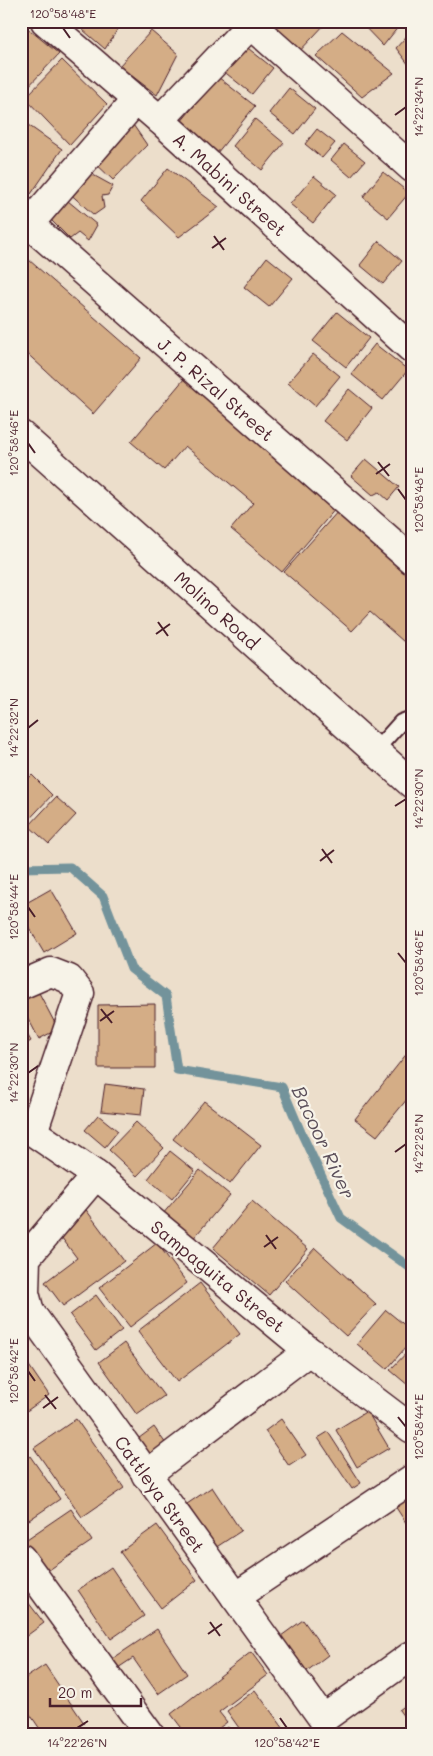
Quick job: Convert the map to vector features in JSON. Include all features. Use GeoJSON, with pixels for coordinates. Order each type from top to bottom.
{"type":"FeatureCollection","features":[{"type":"Feature","properties":{"kind":"street","name":"A. Mabini Street"},"geometry":{"type":"LineString","coordinates":[[46,21],[160,120],[412,349]]}},
{"type":"Feature","properties":{"kind":"street"},"geometry":{"type":"LineString","coordinates":[[160,120],[251,22],[412,168]]}},
{"type":"Feature","properties":{"kind":"street"},"geometry":{"type":"LineString","coordinates":[[25,220],[136,100]]}},
{"type":"Feature","properties":{"kind":"street","name":"J. P. Rizal Street"},"geometry":{"type":"LineString","coordinates":[[25,220],[412,560]]}},
{"type":"Feature","properties":{"kind":"street","name":"Molino Road"},"geometry":{"type":"LineString","coordinates":[[21,435],[412,784]]}},
{"type":"Feature","properties":{"kind":"street"},"geometry":{"type":"LineString","coordinates":[[21,985],[51,972],[69,979],[80,993],[27,1130]]}},
{"type":"Feature","properties":{"kind":"street","name":"Sampaguita Street"},"geometry":{"type":"LineString","coordinates":[[27,1130],[96,1176],[309,1351],[412,1429]]}},
{"type":"Feature","properties":{"kind":"street","name":"Cattleya Street"},"geometry":{"type":"LineString","coordinates":[[96,1176],[26,1258],[24,1293],[30,1312],[323,1719],[412,1656]]}},
{"type":"Feature","properties":{"kind":"street"},"geometry":{"type":"LineString","coordinates":[[146,1475],[309,1351]]}},
{"type":"Feature","properties":{"kind":"street"},"geometry":{"type":"LineString","coordinates":[[235,1597],[412,1479]]}},
{"type":"Feature","properties":{"kind":"street"},"geometry":{"type":"LineString","coordinates":[[21,1558],[150,1735]]}},
{"type":"Feature","properties":{"kind":"lane"},"geometry":{"type":"LineString","coordinates":[[375,751],[402,722],[412,718]]}},
{"type":"Feature","properties":{"kind":"building"},"geometry":{"type":"Polygon","coordinates":[[[91,21],[123,21],[105,49],[83,30],[91,21]]]}},
{"type":"Feature","properties":{"kind":"building"},"geometry":{"type":"Polygon","coordinates":[[[270,21],[328,21],[296,55],[266,24],[270,21]]]}},
{"type":"Feature","properties":{"kind":"building"},"geometry":{"type":"Polygon","coordinates":[[[359,21],[403,21],[383,46],[359,21]]]}},
{"type":"Feature","properties":{"kind":"building"},"geometry":{"type":"Polygon","coordinates":[[[25,26],[59,54],[25,90],[21,89],[21,27],[25,26]]]}},
{"type":"Feature","properties":{"kind":"building"},"geometry":{"type":"Polygon","coordinates":[[[412,30],[412,62],[409,65],[396,48],[412,30]]]}},
{"type":"Feature","properties":{"kind":"building"},"geometry":{"type":"Polygon","coordinates":[[[151,31],[178,54],[157,95],[119,66],[151,31]]]}},
{"type":"Feature","properties":{"kind":"building"},"geometry":{"type":"Polygon","coordinates":[[[342,31],[394,73],[362,97],[316,56],[342,31]]]}},
{"type":"Feature","properties":{"kind":"building"},"geometry":{"type":"Polygon","coordinates":[[[244,45],[273,68],[252,94],[222,70],[244,45]]]}},
{"type":"Feature","properties":{"kind":"building"},"geometry":{"type":"Polygon","coordinates":[[[62,60],[107,104],[70,145],[25,98],[62,60]]]}},
{"type":"Feature","properties":{"kind":"building"},"geometry":{"type":"Polygon","coordinates":[[[218,77],[255,106],[217,153],[180,123],[218,77]]]}},
{"type":"Feature","properties":{"kind":"building"},"geometry":{"type":"Polygon","coordinates":[[[289,88],[315,109],[295,134],[269,113],[289,88]]]}},
{"type":"Feature","properties":{"kind":"building"},"geometry":{"type":"Polygon","coordinates":[[[21,101],[30,109],[21,120],[21,101]]]}},
{"type":"Feature","properties":{"kind":"building"},"geometry":{"type":"Polygon","coordinates":[[[129,119],[147,145],[113,180],[92,160],[129,119]]]}},
{"type":"Feature","properties":{"kind":"building"},"geometry":{"type":"Polygon","coordinates":[[[255,119],[284,143],[262,170],[233,146],[255,119]]]}},
{"type":"Feature","properties":{"kind":"building"},"geometry":{"type":"Polygon","coordinates":[[[28,125],[62,149],[31,194],[21,188],[21,130],[28,125]]]}},
{"type":"Feature","properties":{"kind":"building"},"geometry":{"type":"Polygon","coordinates":[[[317,129],[335,143],[322,158],[305,144],[317,129]]]}},
{"type":"Feature","properties":{"kind":"building"},"geometry":{"type":"Polygon","coordinates":[[[344,144],[365,161],[351,177],[331,160],[344,144]]]}},
{"type":"Feature","properties":{"kind":"building"},"geometry":{"type":"Polygon","coordinates":[[[168,168],[219,207],[179,237],[141,201],[168,168]]]}},
{"type":"Feature","properties":{"kind":"building"},"geometry":{"type":"Polygon","coordinates":[[[84,170],[113,186],[108,195],[102,196],[104,208],[94,215],[67,191],[84,170]]]}},
{"type":"Feature","properties":{"kind":"building"},"geometry":{"type":"Polygon","coordinates":[[[383,172],[409,193],[388,218],[363,197],[383,172]]]}},
{"type":"Feature","properties":{"kind":"building"},"geometry":{"type":"Polygon","coordinates":[[[314,176],[336,194],[313,223],[290,204],[314,176]]]}},
{"type":"Feature","properties":{"kind":"building"},"geometry":{"type":"Polygon","coordinates":[[[62,196],[97,225],[88,241],[78,233],[70,239],[46,215],[62,196]]]}},
{"type":"Feature","properties":{"kind":"building"},"geometry":{"type":"Polygon","coordinates":[[[412,216],[412,227],[406,223],[412,216]]]}},
{"type":"Feature","properties":{"kind":"building"},"geometry":{"type":"Polygon","coordinates":[[[379,241],[402,261],[383,284],[360,265],[379,241]]]}},
{"type":"Feature","properties":{"kind":"building"},"geometry":{"type":"Polygon","coordinates":[[[21,253],[141,358],[93,414],[21,348],[21,253]]]}},
{"type":"Feature","properties":{"kind":"building"},"geometry":{"type":"Polygon","coordinates":[[[267,257],[293,278],[269,307],[244,287],[267,257]]]}},
{"type":"Feature","properties":{"kind":"building"},"geometry":{"type":"Polygon","coordinates":[[[412,290],[412,301],[407,296],[412,290]]]}},
{"type":"Feature","properties":{"kind":"building"},"geometry":{"type":"Polygon","coordinates":[[[337,312],[369,338],[346,367],[313,341],[337,312]]]}},
{"type":"Feature","properties":{"kind":"building"},"geometry":{"type":"Polygon","coordinates":[[[375,344],[408,370],[383,400],[351,374],[375,344]]]}},
{"type":"Feature","properties":{"kind":"building"},"geometry":{"type":"Polygon","coordinates":[[[313,354],[340,376],[315,406],[288,383],[313,354]]]}},
{"type":"Feature","properties":{"kind":"building"},"geometry":{"type":"Polygon","coordinates":[[[184,379],[336,508],[282,572],[231,529],[253,503],[185,446],[164,470],[131,442],[184,379]]]}},
{"type":"Feature","properties":{"kind":"building"},"geometry":{"type":"Polygon","coordinates":[[[349,389],[372,408],[347,440],[323,421],[349,389]]]}},
{"type":"Feature","properties":{"kind":"building"},"geometry":{"type":"Polygon","coordinates":[[[366,459],[399,487],[388,500],[379,492],[373,495],[351,476],[366,459]]]}},
{"type":"Feature","properties":{"kind":"building"},"geometry":{"type":"Polygon","coordinates":[[[339,510],[412,575],[412,649],[370,612],[352,631],[284,572],[339,510]]]}},
{"type":"Feature","properties":{"kind":"building"},"geometry":{"type":"Polygon","coordinates":[[[21,767],[29,774],[21,782],[21,767]]]}},
{"type":"Feature","properties":{"kind":"building"},"geometry":{"type":"Polygon","coordinates":[[[32,775],[52,795],[21,828],[21,786],[32,775]]]}},
{"type":"Feature","properties":{"kind":"building"},"geometry":{"type":"Polygon","coordinates":[[[56,797],[76,815],[49,844],[29,826],[56,797]]]}},
{"type":"Feature","properties":{"kind":"building"},"geometry":{"type":"Polygon","coordinates":[[[51,889],[77,933],[44,953],[21,914],[21,906],[51,889]]]}},
{"type":"Feature","properties":{"kind":"building"},"geometry":{"type":"Polygon","coordinates":[[[21,933],[29,944],[21,949],[21,933]]]}},
{"type":"Feature","properties":{"kind":"building"},"geometry":{"type":"Polygon","coordinates":[[[37,989],[58,1029],[39,1039],[21,1005],[21,997],[37,989]]]}},
{"type":"Feature","properties":{"kind":"building"},"geometry":{"type":"Polygon","coordinates":[[[155,1004],[155,1068],[98,1068],[98,1005],[155,1004]]]}},
{"type":"Feature","properties":{"kind":"building"},"geometry":{"type":"Polygon","coordinates":[[[21,1024],[31,1041],[21,1047],[21,1024]]]}},
{"type":"Feature","properties":{"kind":"building"},"geometry":{"type":"Polygon","coordinates":[[[412,1047],[412,1093],[377,1136],[355,1119],[412,1047]]]}},
{"type":"Feature","properties":{"kind":"building"},"geometry":{"type":"Polygon","coordinates":[[[105,1084],[144,1089],[141,1115],[101,1111],[105,1084]]]}},
{"type":"Feature","properties":{"kind":"building"},"geometry":{"type":"Polygon","coordinates":[[[204,1101],[261,1145],[230,1184],[173,1139],[204,1101]]]}},
{"type":"Feature","properties":{"kind":"building"},"geometry":{"type":"Polygon","coordinates":[[[98,1115],[118,1131],[105,1147],[85,1130],[98,1115]]]}},
{"type":"Feature","properties":{"kind":"building"},"geometry":{"type":"Polygon","coordinates":[[[136,1122],[164,1148],[137,1176],[109,1150],[136,1122]]]}},
{"type":"Feature","properties":{"kind":"building"},"geometry":{"type":"Polygon","coordinates":[[[170,1151],[195,1171],[172,1199],[148,1179],[170,1151]]]}},
{"type":"Feature","properties":{"kind":"building"},"geometry":{"type":"Polygon","coordinates":[[[200,1170],[230,1195],[192,1240],[162,1215],[200,1170]]]}},
{"type":"Feature","properties":{"kind":"building"},"geometry":{"type":"Polygon","coordinates":[[[252,1201],[308,1249],[269,1295],[213,1248],[252,1201]]]}},
{"type":"Feature","properties":{"kind":"building"},"geometry":{"type":"Polygon","coordinates":[[[84,1207],[124,1261],[63,1306],[45,1282],[77,1258],[55,1229],[84,1207]]]}},
{"type":"Feature","properties":{"kind":"building"},"geometry":{"type":"Polygon","coordinates":[[[157,1243],[187,1283],[130,1327],[99,1288],[157,1243]]]}},
{"type":"Feature","properties":{"kind":"building"},"geometry":{"type":"Polygon","coordinates":[[[315,1248],[376,1304],[346,1336],[285,1281],[315,1248]]]}},
{"type":"Feature","properties":{"kind":"building"},"geometry":{"type":"Polygon","coordinates":[[[200,1283],[240,1334],[177,1382],[138,1331],[200,1283]]]}},
{"type":"Feature","properties":{"kind":"building"},"geometry":{"type":"Polygon","coordinates":[[[96,1295],[122,1330],[96,1350],[70,1315],[96,1295]]]}},
{"type":"Feature","properties":{"kind":"building"},"geometry":{"type":"Polygon","coordinates":[[[386,1310],[412,1331],[412,1340],[387,1369],[357,1344],[386,1310]]]}},
{"type":"Feature","properties":{"kind":"building"},"geometry":{"type":"Polygon","coordinates":[[[124,1343],[164,1396],[137,1415],[99,1362],[124,1343]]]}},
{"type":"Feature","properties":{"kind":"building"},"geometry":{"type":"Polygon","coordinates":[[[412,1347],[412,1383],[409,1386],[390,1370],[412,1347]]]}},
{"type":"Feature","properties":{"kind":"building"},"geometry":{"type":"Polygon","coordinates":[[[21,1354],[49,1395],[21,1415],[21,1354]]]}},
{"type":"Feature","properties":{"kind":"building"},"geometry":{"type":"Polygon","coordinates":[[[367,1411],[389,1448],[357,1467],[336,1430],[367,1411]]]}},
{"type":"Feature","properties":{"kind":"building"},"geometry":{"type":"Polygon","coordinates":[[[76,1419],[124,1488],[82,1517],[34,1448],[76,1419]]]}},
{"type":"Feature","properties":{"kind":"building"},"geometry":{"type":"Polygon","coordinates":[[[281,1419],[306,1455],[289,1466],[265,1431],[281,1419]]]}},
{"type":"Feature","properties":{"kind":"building"},"geometry":{"type":"Polygon","coordinates":[[[154,1427],[171,1451],[148,1468],[131,1444],[154,1427]]]}},
{"type":"Feature","properties":{"kind":"building"},"geometry":{"type":"Polygon","coordinates":[[[328,1432],[361,1483],[352,1489],[318,1438],[328,1432]]]}},
{"type":"Feature","properties":{"kind":"building"},"geometry":{"type":"Polygon","coordinates":[[[30,1456],[60,1499],[29,1520],[21,1508],[21,1461],[30,1456]]]}},
{"type":"Feature","properties":{"kind":"building"},"geometry":{"type":"Polygon","coordinates":[[[212,1487],[241,1531],[215,1548],[187,1504],[212,1487]]]}},
{"type":"Feature","properties":{"kind":"building"},"geometry":{"type":"Polygon","coordinates":[[[412,1495],[412,1532],[395,1506],[412,1495]]]}},
{"type":"Feature","properties":{"kind":"building"},"geometry":{"type":"Polygon","coordinates":[[[71,1509],[92,1541],[40,1576],[21,1548],[21,1543],[71,1509]]]}},
{"type":"Feature","properties":{"kind":"building"},"geometry":{"type":"Polygon","coordinates":[[[157,1525],[197,1580],[161,1608],[120,1552],[157,1525]]]}},
{"type":"Feature","properties":{"kind":"building"},"geometry":{"type":"Polygon","coordinates":[[[111,1567],[144,1616],[111,1639],[78,1590],[111,1567]]]}},
{"type":"Feature","properties":{"kind":"building"},"geometry":{"type":"Polygon","coordinates":[[[21,1593],[44,1623],[21,1640],[21,1593]]]}},
{"type":"Feature","properties":{"kind":"building"},"geometry":{"type":"Polygon","coordinates":[[[303,1620],[328,1655],[307,1671],[281,1636],[303,1620]]]}},
{"type":"Feature","properties":{"kind":"building"},"geometry":{"type":"Polygon","coordinates":[[[157,1629],[187,1674],[158,1694],[133,1658],[115,1670],[109,1661],[157,1629]]]}},
{"type":"Feature","properties":{"kind":"building"},"geometry":{"type":"Polygon","coordinates":[[[251,1652],[268,1675],[219,1712],[227,1722],[210,1735],[187,1735],[171,1714],[251,1652]]]}},
{"type":"Feature","properties":{"kind":"building"},"geometry":{"type":"Polygon","coordinates":[[[45,1665],[84,1723],[67,1735],[44,1735],[21,1701],[21,1681],[45,1665]]]}},
{"type":"Feature","properties":{"kind":"building"},"geometry":{"type":"Polygon","coordinates":[[[255,1690],[287,1733],[285,1735],[244,1735],[227,1711],[255,1690]]]}},
{"type":"Feature","properties":{"kind":"building"},"geometry":{"type":"Polygon","coordinates":[[[412,1701],[412,1728],[399,1710],[412,1701]]]}},
{"type":"Feature","properties":{"kind":"building"},"geometry":{"type":"Polygon","coordinates":[[[21,1719],[32,1735],[21,1735],[21,1719]]]}},
{"type":"Feature","properties":{"kind":"building"},"geometry":{"type":"Polygon","coordinates":[[[228,1727],[234,1735],[218,1735],[228,1727]]]}},
{"type":"Feature","properties":{"kind":"waterway","name":"Bacoor River"},"geometry":{"type":"LineString","coordinates":[[21,868],[70,867],[103,896],[131,969],[166,996],[177,1070],[282,1087],[341,1218],[412,1269]]}}]}
